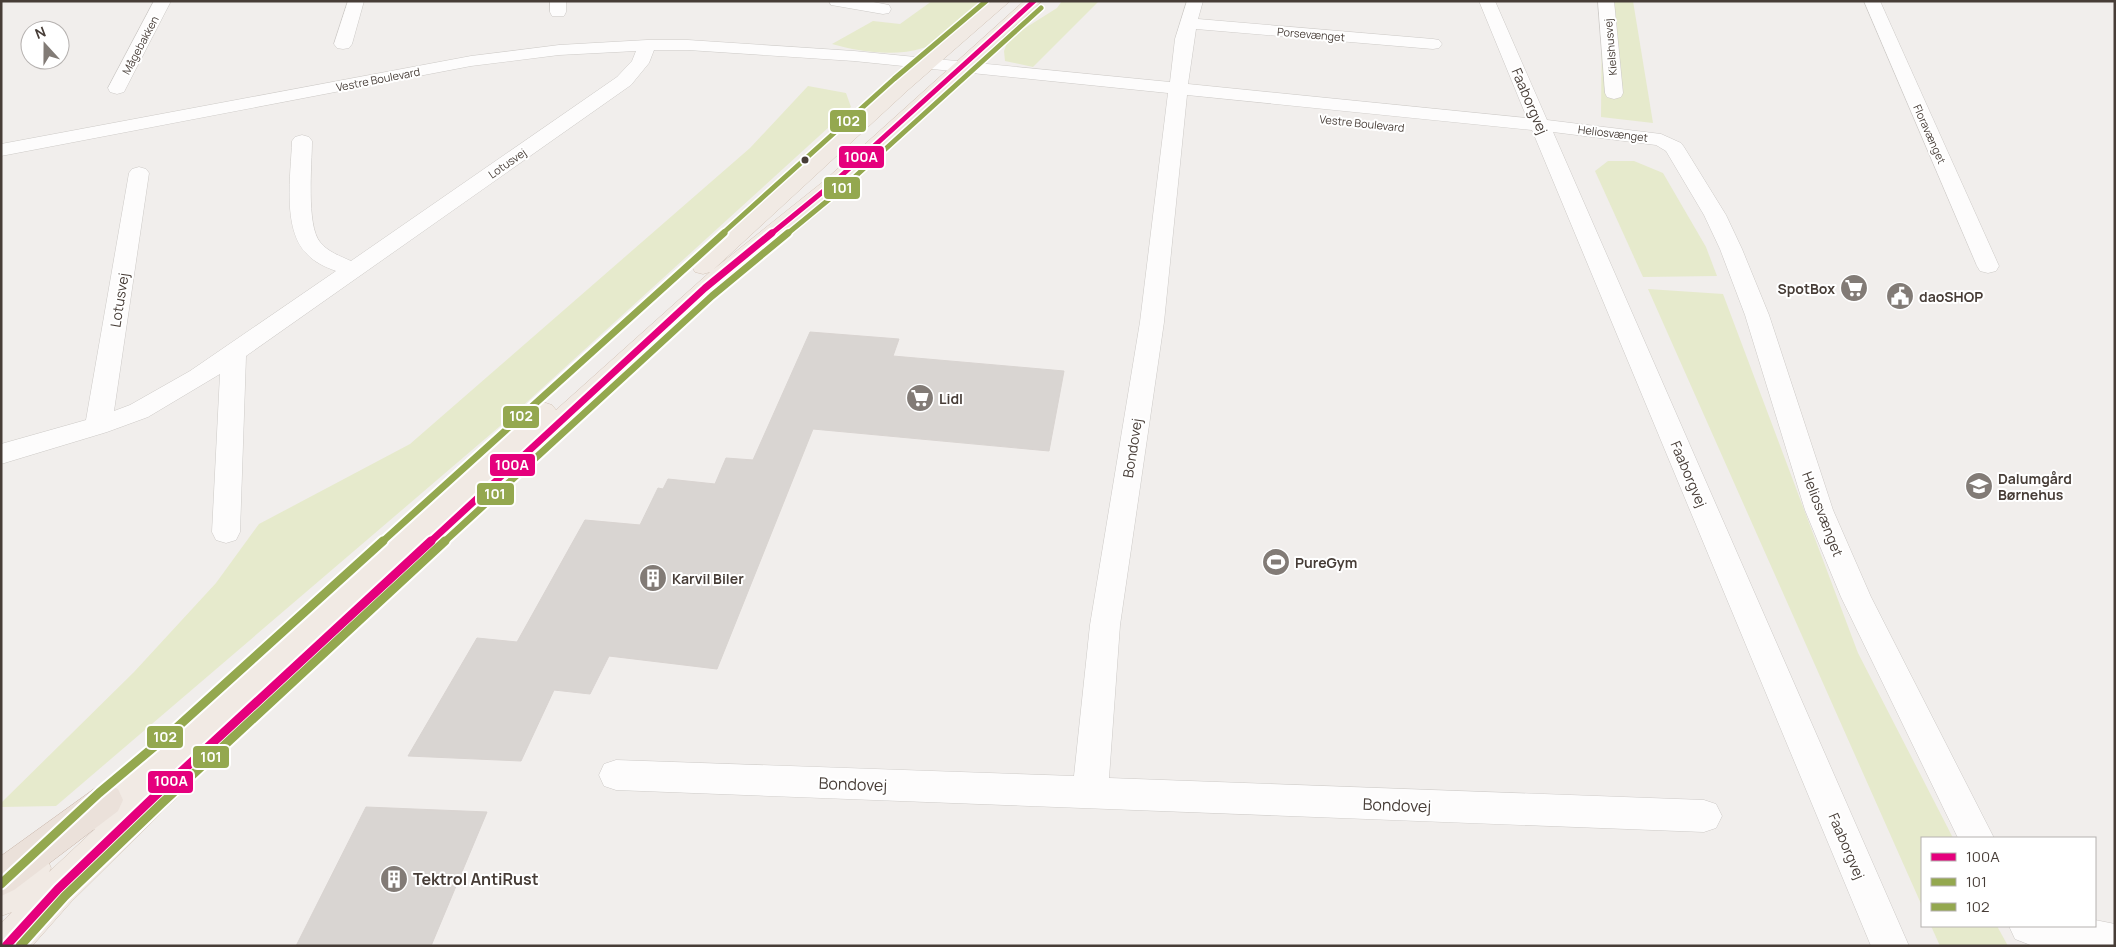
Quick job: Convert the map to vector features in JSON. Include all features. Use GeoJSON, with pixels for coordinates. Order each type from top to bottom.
{"type":"FeatureCollection","features":[{"type":"Feature","properties":{"kind":"highway"},"geometry":{"type":"LineString","coordinates":[[1,878],[106,800]]}},
{"type":"Feature","properties":{"kind":"main road"},"geometry":{"type":"LineString","coordinates":[[6,946],[58,889],[155,796],[705,288],[831,185],[939,71],[1002,1]]}},
{"type":"Feature","properties":{"kind":"main road"},"geometry":{"type":"LineString","coordinates":[[1,898],[106,800],[181,738],[939,71],[1015,1]]}},
{"type":"Feature","properties":{"kind":"main road"},"geometry":{"type":"LineString","coordinates":[[939,71],[1034,1]]}},
{"type":"Feature","properties":{"kind":"street","name":"Mågebakken"},"geometry":{"type":"LineString","coordinates":[[117,88],[163,1]]}},
{"type":"Feature","properties":{"kind":"street"},"geometry":{"type":"LineString","coordinates":[[343,44],[356,1]]}},
{"type":"Feature","properties":{"kind":"street"},"geometry":{"type":"LineString","coordinates":[[838,1],[883,9]]}},
{"type":"Feature","properties":{"kind":"street"},"geometry":{"type":"LineString","coordinates":[[1178,96],[1184,40],[1195,1]]}},
{"type":"Feature","properties":{"kind":"street","name":"Faaborgvej"},"geometry":{"type":"LineString","coordinates":[[1488,1],[1890,946]]}},
{"type":"Feature","properties":{"kind":"street","name":"Kielshusvej"},"geometry":{"type":"LineString","coordinates":[[1606,1],[1614,93]]}},
{"type":"Feature","properties":{"kind":"street","name":"Floravænget"},"geometry":{"type":"LineString","coordinates":[[1872,1],[1988,266]]}},
{"type":"Feature","properties":{"kind":"street","name":"Porsevænget"},"geometry":{"type":"LineString","coordinates":[[1188,23],[1433,44]]}},
{"type":"Feature","properties":{"kind":"street","name":"Vestre Boulevard"},"geometry":{"type":"LineString","coordinates":[[1,150],[471,61],[566,50],[648,45],[759,49],[843,70],[939,71],[1544,134]]}},
{"type":"Feature","properties":{"kind":"street","name":"Lotusvej"},"geometry":{"type":"LineString","coordinates":[[2,455],[98,426],[139,411],[198,377],[234,354],[624,82],[640,63],[648,45]]}},
{"type":"Feature","properties":{"kind":"street","name":"Bondovej"},"geometry":{"type":"LineString","coordinates":[[1090,793],[1105,626],[1152,322],[1178,96]]}},
{"type":"Feature","properties":{"kind":"street","name":"Heliosvænget"},"geometry":{"type":"LineString","coordinates":[[1544,134],[1650,154],[1669,160],[1695,180],[1715,215],[1746,282],[1819,510],[1856,597],[1976,837]]}},
{"type":"Feature","properties":{"kind":"street"},"geometry":{"type":"LineString","coordinates":[[302,141],[305,234],[312,247],[327,259],[354,270]]}},
{"type":"Feature","properties":{"kind":"street","name":"Lotusvej"},"geometry":{"type":"LineString","coordinates":[[98,426],[139,173]]}},
{"type":"Feature","properties":{"kind":"street"},"geometry":{"type":"LineString","coordinates":[[226,532],[234,354]]}},
{"type":"Feature","properties":{"kind":"street","name":"Bondovej"},"geometry":{"type":"LineString","coordinates":[[616,775],[1704,816]]}},
{"type":"Feature","properties":{"kind":"street"},"geometry":{"type":"LineString","coordinates":[[2022,927],[2032,946]]}},
{"type":"Feature","properties":{"kind":"street"},"geometry":{"type":"LineString","coordinates":[[2033,927],[2115,943]]}},
{"type":"Feature","properties":{"kind":"green space"},"geometry":{"type":"Polygon","coordinates":[[[932,1],[988,1],[949,34],[923,48],[889,53],[854,49],[832,44],[873,21],[900,24],[932,1]]]}},
{"type":"Feature","properties":{"kind":"green space"},"geometry":{"type":"Polygon","coordinates":[[[1062,1],[1099,1],[1033,67],[1005,61],[1004,51],[1009,38],[1057,8],[1062,1]]]}},
{"type":"Feature","properties":{"kind":"green space"},"geometry":{"type":"Polygon","coordinates":[[[1602,1],[1633,1],[1653,123],[1601,117],[1602,1]]]}},
{"type":"Feature","properties":{"kind":"green space"},"geometry":{"type":"Polygon","coordinates":[[[808,86],[846,93],[851,107],[506,421],[56,806],[1,807],[1,803],[134,672],[216,583],[259,524],[410,444],[750,148],[808,86]]]}},
{"type":"Feature","properties":{"kind":"green space"},"geometry":{"type":"Polygon","coordinates":[[[1608,161],[1634,161],[1663,173],[1706,247],[1717,276],[1643,277],[1595,171],[1608,161]]]}},
{"type":"Feature","properties":{"kind":"green space"},"geometry":{"type":"Polygon","coordinates":[[[1648,289],[1723,294],[1858,653],[1952,837],[1921,837],[1921,904],[1648,289]]]}},
{"type":"Feature","properties":{"kind":"green space"},"geometry":{"type":"Polygon","coordinates":[[[1931,927],[1998,927],[2008,946],[1940,946],[1931,927]]]}},
{"type":"Feature","properties":{"kind":"building","name":"Karvil Biler"},"geometry":{"type":"Polygon","coordinates":[[[810,332],[899,339],[893,356],[1064,371],[1049,451],[813,429],[717,669],[609,656],[590,694],[554,690],[521,761],[408,756],[477,638],[517,642],[585,520],[640,525],[658,488],[663,489],[668,479],[715,484],[726,458],[753,460],[810,332]]]}},
{"type":"Feature","properties":{"kind":"building","name":"Tektrol AntiRust"},"geometry":{"type":"Polygon","coordinates":[[[366,807],[487,812],[431,946],[296,946],[366,807]]]}},
{"type":"Feature","properties":{"kind":"transit line","name":"102"},"geometry":{"type":"LineString","coordinates":[[1,884],[99,793],[174,730],[894,79],[986,1]]}},
{"type":"Feature","properties":{"kind":"transit line","name":"100A"},"geometry":{"type":"LineString","coordinates":[[6,946],[58,889],[155,796],[611,374],[705,288],[831,185],[1034,1]]}},
{"type":"Feature","properties":{"kind":"transit line","name":"101"},"geometry":{"type":"LineString","coordinates":[[20,946],[65,896],[162,803],[618,381],[712,296],[838,192],[1041,8]]}},
{"type":"Feature","properties":{"kind":"place","name":"SpotBox"},"geometry":{"type":"Point","coordinates":[1854,288]}},
{"type":"Feature","properties":{"kind":"place","name":"daoSHOP"},"geometry":{"type":"Point","coordinates":[1900,296]}},
{"type":"Feature","properties":{"kind":"place","name":"Lidl"},"geometry":{"type":"Point","coordinates":[920,398]}},
{"type":"Feature","properties":{"kind":"place","name":"Dalumgård Børnehus"},"geometry":{"type":"Point","coordinates":[1979,486]}},
{"type":"Feature","properties":{"kind":"place","name":"PureGym"},"geometry":{"type":"Point","coordinates":[1276,562]}},
{"type":"Feature","properties":{"kind":"place","name":"Karvil Biler"},"geometry":{"type":"Point","coordinates":[653,578]}},
{"type":"Feature","properties":{"kind":"place","name":"Tektrol AntiRust"},"geometry":{"type":"Point","coordinates":[394,879]}}]}
